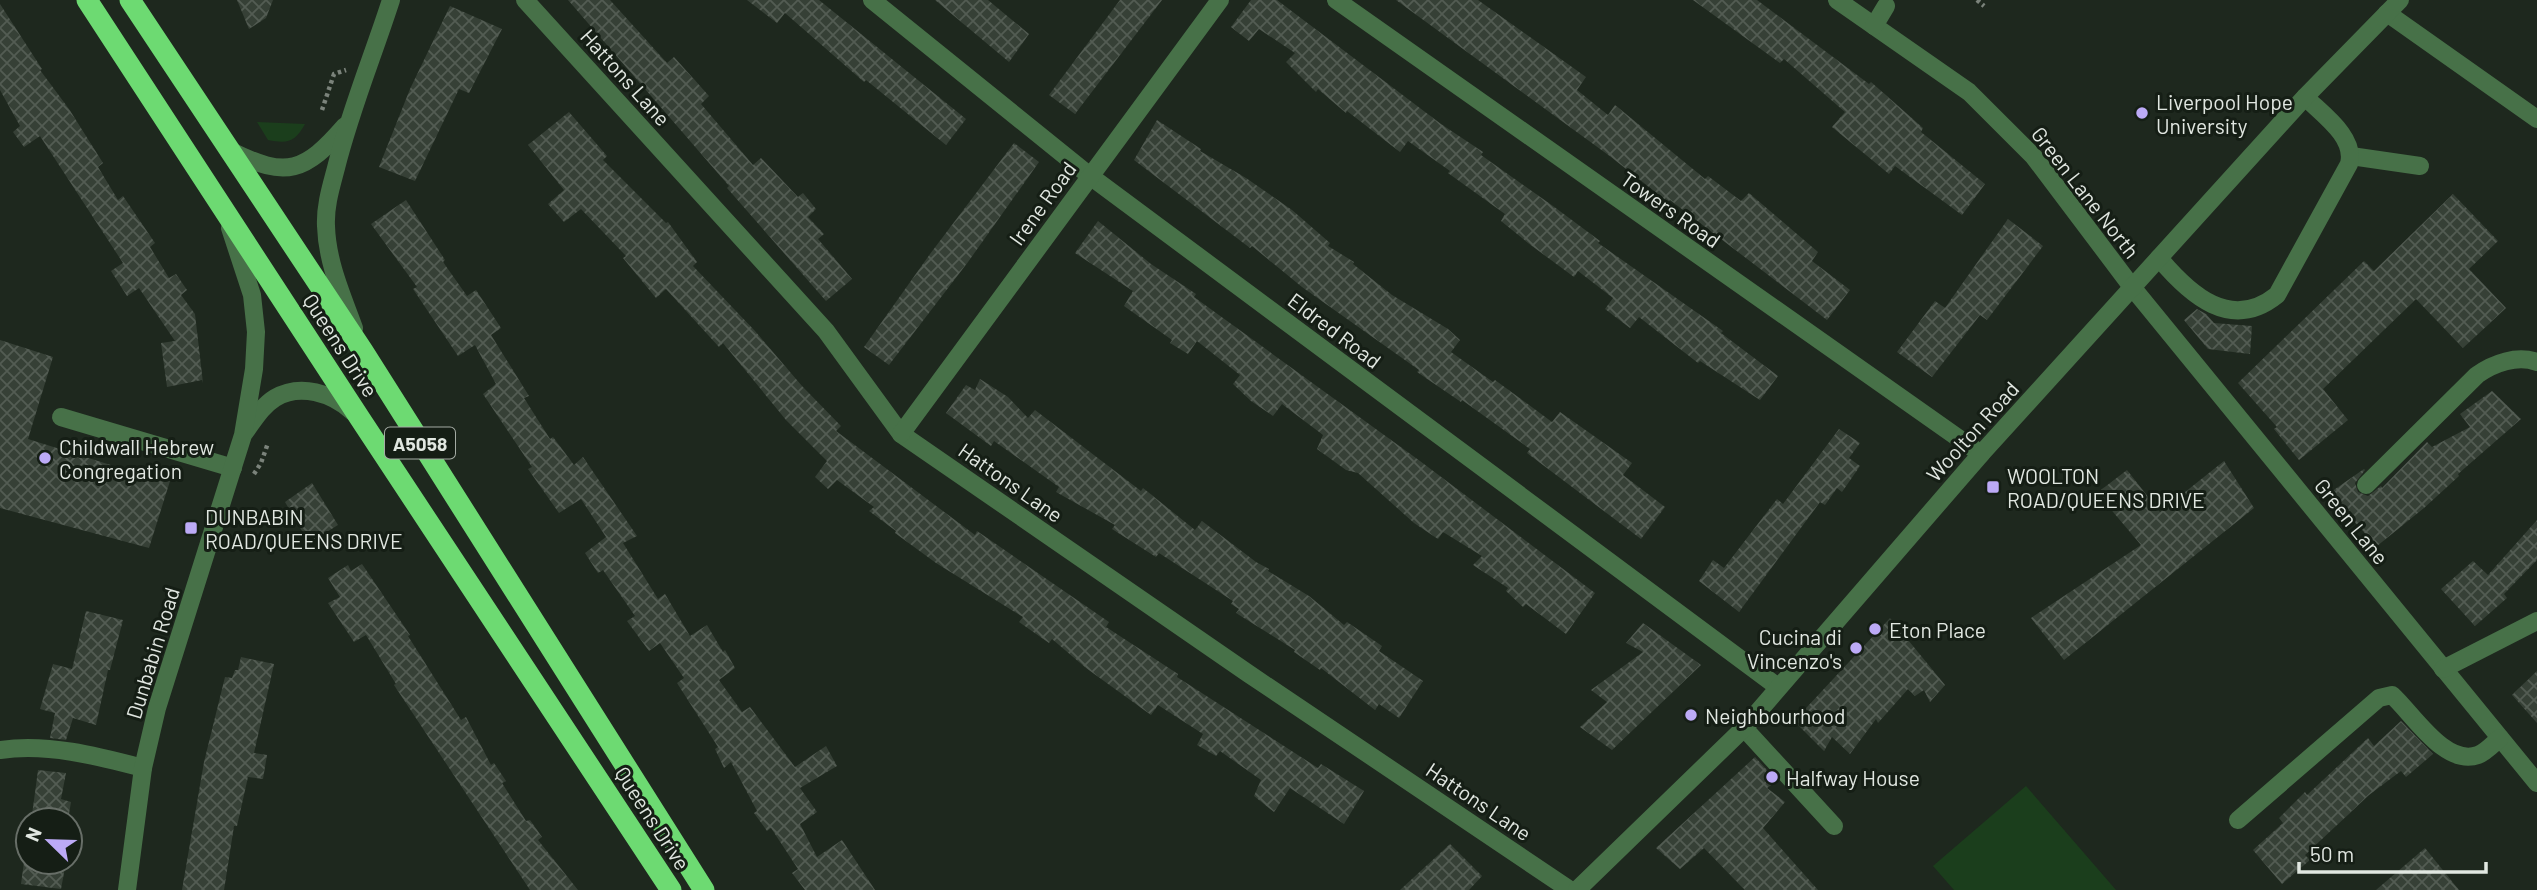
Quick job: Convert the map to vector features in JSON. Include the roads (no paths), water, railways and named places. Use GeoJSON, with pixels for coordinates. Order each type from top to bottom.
{"type":"FeatureCollection","features":[{"type":"Feature","properties":{"kind":"highway","name":"Queens Drive"},"geometry":{"type":"LineString","coordinates":[[87,0],[671,890]]}},
{"type":"Feature","properties":{"kind":"highway","name":"Queens Drive"},"geometry":{"type":"LineString","coordinates":[[130,0],[363,351],[704,890]]}},
{"type":"Feature","properties":{"kind":"street"},"geometry":{"type":"LineString","coordinates":[[363,351],[332,268],[326,208],[347,123],[391,0]]}},
{"type":"Feature","properties":{"kind":"street","name":"Hattons Lane"},"geometry":{"type":"LineString","coordinates":[[525,0],[826,331],[901,434],[1249,674],[1570,890]]}},
{"type":"Feature","properties":{"kind":"street","name":"Eldred Road"},"geometry":{"type":"LineString","coordinates":[[872,0],[1090,176],[1778,687]]}},
{"type":"Feature","properties":{"kind":"street","name":"Irene Road"},"geometry":{"type":"LineString","coordinates":[[901,434],[1220,0]]}},
{"type":"Feature","properties":{"kind":"street","name":"Towers Road"},"geometry":{"type":"LineString","coordinates":[[1336,0],[1981,454]]}},
{"type":"Feature","properties":{"kind":"street","name":"Green Lane North"},"geometry":{"type":"LineString","coordinates":[[1837,0],[1969,92],[2034,157],[2132,287]]}},
{"type":"Feature","properties":{"kind":"street"},"geometry":{"type":"LineString","coordinates":[[1874,26],[1886,6]]}},
{"type":"Feature","properties":{"kind":"street"},"geometry":{"type":"LineString","coordinates":[[2393,6],[2537,119]]}},
{"type":"Feature","properties":{"kind":"street","name":"Woolton Road"},"geometry":{"type":"LineString","coordinates":[[1577,890],[1744,727],[1981,454],[2305,97],[2393,6]]}},
{"type":"Feature","properties":{"kind":"street"},"geometry":{"type":"LineString","coordinates":[[2159,258],[2188,291],[2227,310],[2251,310],[2268,303],[2277,295],[2351,156],[2349,147],[2338,129],[2305,97]]}},
{"type":"Feature","properties":{"kind":"street"},"geometry":{"type":"LineString","coordinates":[[231,151],[256,164],[275,168],[293,167],[307,162],[323,151],[347,123]]}},
{"type":"Feature","properties":{"kind":"street"},"geometry":{"type":"LineString","coordinates":[[2351,156],[2420,166]]}},
{"type":"Feature","properties":{"kind":"street","name":"Dunbabin Road"},"geometry":{"type":"LineString","coordinates":[[127,890],[144,768],[157,708],[243,435],[254,369],[256,319],[246,274],[221,204]]}},
{"type":"Feature","properties":{"kind":"street","name":"Green Lane"},"geometry":{"type":"LineString","coordinates":[[2132,287],[2537,783]]}},
{"type":"Feature","properties":{"kind":"street"},"geometry":{"type":"LineString","coordinates":[[2366,485],[2477,374],[2490,366],[2531,360]]}},
{"type":"Feature","properties":{"kind":"street","name":"Dunbabin Road"},"geometry":{"type":"LineString","coordinates":[[243,435],[260,412],[274,399],[288,393],[315,391],[345,404],[359,417]]}},
{"type":"Feature","properties":{"kind":"street"},"geometry":{"type":"LineString","coordinates":[[61,417],[233,468]]}},
{"type":"Feature","properties":{"kind":"street"},"geometry":{"type":"LineString","coordinates":[[2443,669],[2537,621]]}},
{"type":"Feature","properties":{"kind":"street"},"geometry":{"type":"LineString","coordinates":[[2238,820],[2379,698],[2392,695],[2443,749],[2461,758],[2479,754],[2500,738]]}},
{"type":"Feature","properties":{"kind":"street"},"geometry":{"type":"LineString","coordinates":[[1744,727],[1834,827]]}},
{"type":"Feature","properties":{"kind":"street"},"geometry":{"type":"LineString","coordinates":[[0,750],[25,747],[59,750],[144,768]]}},
{"type":"Feature","properties":{"kind":"place","name":"Liverpool Hope University"},"geometry":{"type":"Point","coordinates":[2142,113]}},
{"type":"Feature","properties":{"kind":"place","name":"Childwall Hebrew Congregation"},"geometry":{"type":"Point","coordinates":[45,458]}},
{"type":"Feature","properties":{"kind":"place","name":"WOOLTON ROAD/QUEENS DRIVE"},"geometry":{"type":"Point","coordinates":[1993,487]}},
{"type":"Feature","properties":{"kind":"place","name":"DUNBABIN ROAD/QUEENS DRIVE"},"geometry":{"type":"Point","coordinates":[191,528]}},
{"type":"Feature","properties":{"kind":"place","name":"Eton Place"},"geometry":{"type":"Point","coordinates":[1875,629]}},
{"type":"Feature","properties":{"kind":"place","name":"Cucina di Vincenzo's"},"geometry":{"type":"Point","coordinates":[1856,648]}},
{"type":"Feature","properties":{"kind":"place","name":"Neighbourhood"},"geometry":{"type":"Point","coordinates":[1691,715]}},
{"type":"Feature","properties":{"kind":"place","name":"Halfway House"},"geometry":{"type":"Point","coordinates":[1772,777]}}]}
